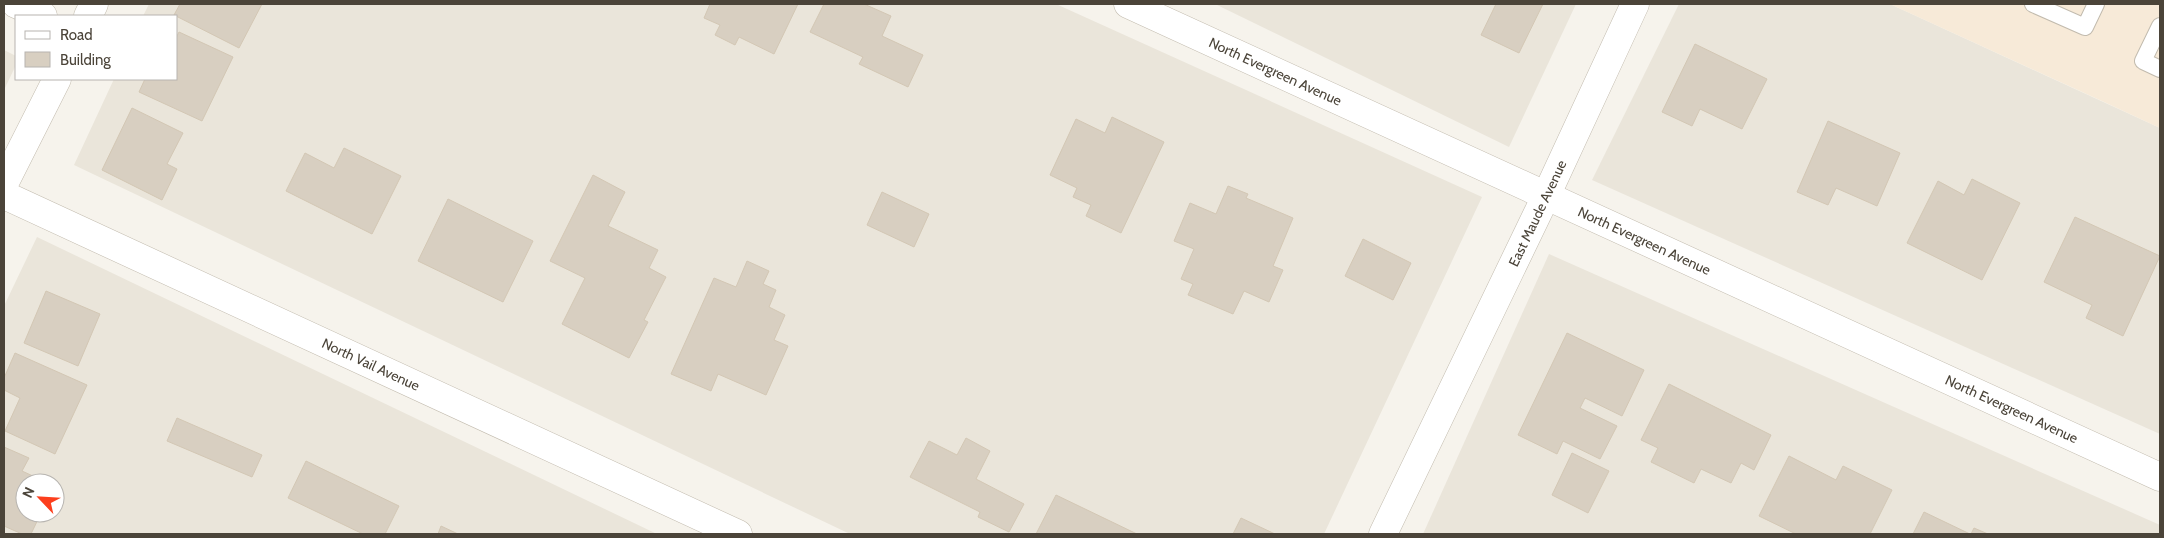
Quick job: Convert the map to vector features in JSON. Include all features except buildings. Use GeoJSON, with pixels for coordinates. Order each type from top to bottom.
{"type":"FeatureCollection","features":[{"type":"Feature","properties":{"kind":"street"},"geometry":{"type":"LineString","coordinates":[[16,4],[41,15]]}},
{"type":"Feature","properties":{"kind":"street","name":"North Evergreen Avenue"},"geometry":{"type":"LineString","coordinates":[[1128,4],[2160,477]]}},
{"type":"Feature","properties":{"kind":"street","name":"East Maude Avenue"},"geometry":{"type":"LineString","coordinates":[[1383,534],[1546,196],[1635,4]]}},
{"type":"Feature","properties":{"kind":"street"},"geometry":{"type":"LineString","coordinates":[[4,184],[56,80]]}},
{"type":"Feature","properties":{"kind":"street","name":"North Vail Avenue"},"geometry":{"type":"LineString","coordinates":[[4,195],[738,534]]}},
{"type":"Feature","properties":{"kind":"lane"},"geometry":{"type":"LineString","coordinates":[[2033,4],[2085,27],[2096,4]]}},
{"type":"Feature","properties":{"kind":"lane"},"geometry":{"type":"LineString","coordinates":[[2160,26],[2143,61],[2160,70]]}},
{"type":"Feature","properties":{"kind":"shaded area"},"geometry":{"type":"Polygon","coordinates":[[[149,4],[1056,4],[1482,197],[1324,534],[850,534],[74,165],[114,80],[178,80],[178,15],[144,15],[149,4]]]}},
{"type":"Feature","properties":{"kind":"shaded area"},"geometry":{"type":"Polygon","coordinates":[[[1215,4],[1576,4],[1509,147],[1215,4]]]}},
{"type":"Feature","properties":{"kind":"shaded area"},"geometry":{"type":"Polygon","coordinates":[[[1679,4],[1890,4],[2160,128],[2160,434],[1592,180],[1679,4]]]}},
{"type":"Feature","properties":{"kind":"shaded area"},"geometry":{"type":"Polygon","coordinates":[[[1890,4],[2160,4],[2160,128],[2102,101],[1890,4]]]}},
{"type":"Feature","properties":{"kind":"shaded area"},"geometry":{"type":"Polygon","coordinates":[[[4,50],[15,56],[15,67],[4,90],[4,50]]]}},
{"type":"Feature","properties":{"kind":"shaded area"},"geometry":{"type":"Polygon","coordinates":[[[37,237],[657,534],[4,534],[4,306],[37,237]]]}},
{"type":"Feature","properties":{"kind":"shaded area"},"geometry":{"type":"Polygon","coordinates":[[[1549,254],[2160,525],[2160,534],[1423,534],[1549,254]]]}}]}
